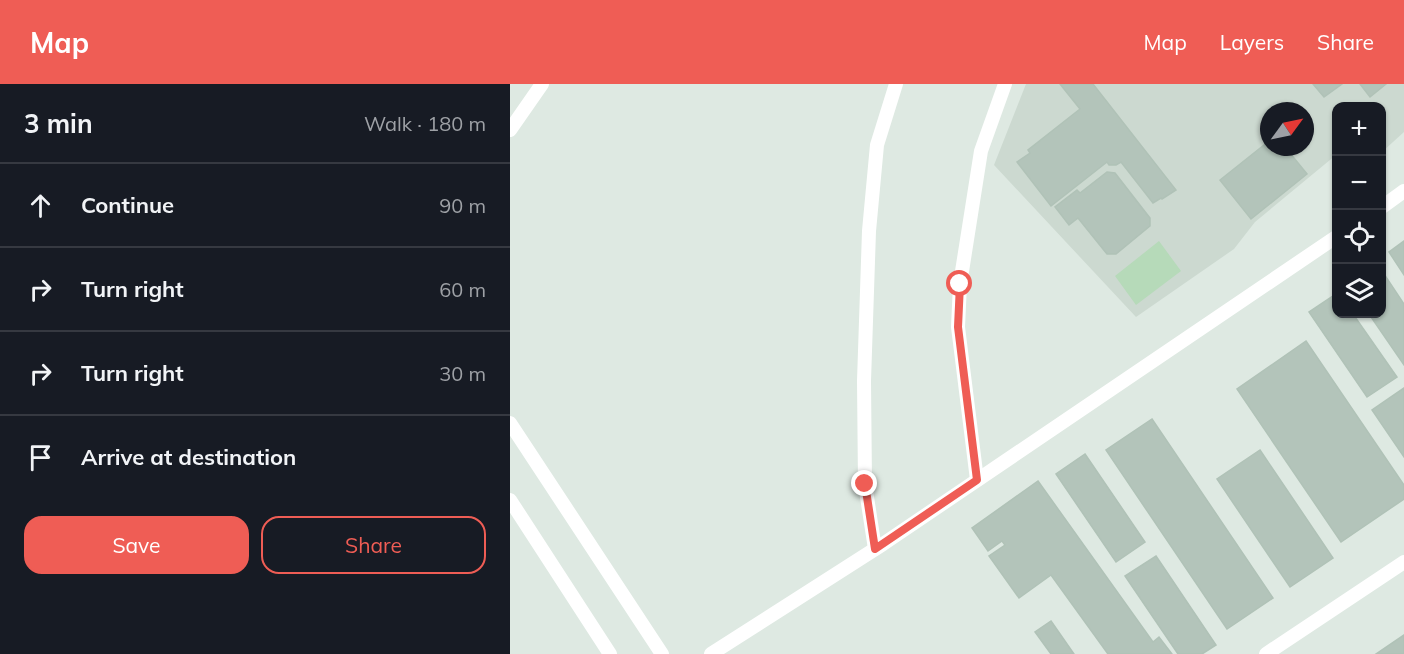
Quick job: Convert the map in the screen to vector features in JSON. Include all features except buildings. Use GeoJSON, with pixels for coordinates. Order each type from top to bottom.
{"type":"FeatureCollection","features":[{"type":"Feature","properties":{"kind":"street"},"geometry":{"type":"LineString","coordinates":[[510,130],[542,84]]}},
{"type":"Feature","properties":{"kind":"street"},"geometry":{"type":"LineString","coordinates":[[875,549],[865,484],[864,381],[868,231],[877,145],[896,84]]}},
{"type":"Feature","properties":{"kind":"street"},"geometry":{"type":"LineString","coordinates":[[977,480],[958,327],[960,284],[981,151],[1005,84]]}},
{"type":"Feature","properties":{"kind":"street"},"geometry":{"type":"LineString","coordinates":[[1386,204],[1404,191]]}},
{"type":"Feature","properties":{"kind":"street"},"geometry":{"type":"LineString","coordinates":[[711,654],[875,549],[1332,240]]}},
{"type":"Feature","properties":{"kind":"street"},"geometry":{"type":"LineString","coordinates":[[510,423],[662,654]]}},
{"type":"Feature","properties":{"kind":"street"},"geometry":{"type":"LineString","coordinates":[[510,500],[610,654]]}},
{"type":"Feature","properties":{"kind":"street"},"geometry":{"type":"LineString","coordinates":[[1266,654],[1404,562]]}},
{"type":"Feature","properties":{"kind":"shaded area"},"geometry":{"type":"Polygon","coordinates":[[[1026,84],[1404,84],[1404,132],[1386,148],[1386,102],[1332,102],[1332,158],[1255,222],[1234,249],[1136,317],[994,165],[1026,84]]]}},
{"type":"Feature","properties":{"kind":"green space"},"geometry":{"type":"Polygon","coordinates":[[[1159,241],[1181,271],[1136,305],[1115,276],[1159,241]]]}},
{"type":"Feature","properties":{"kind":"route"},"geometry":{"type":"LineString","coordinates":[[865,484],[875,549],[977,480],[958,327],[960,284]]}}]}
